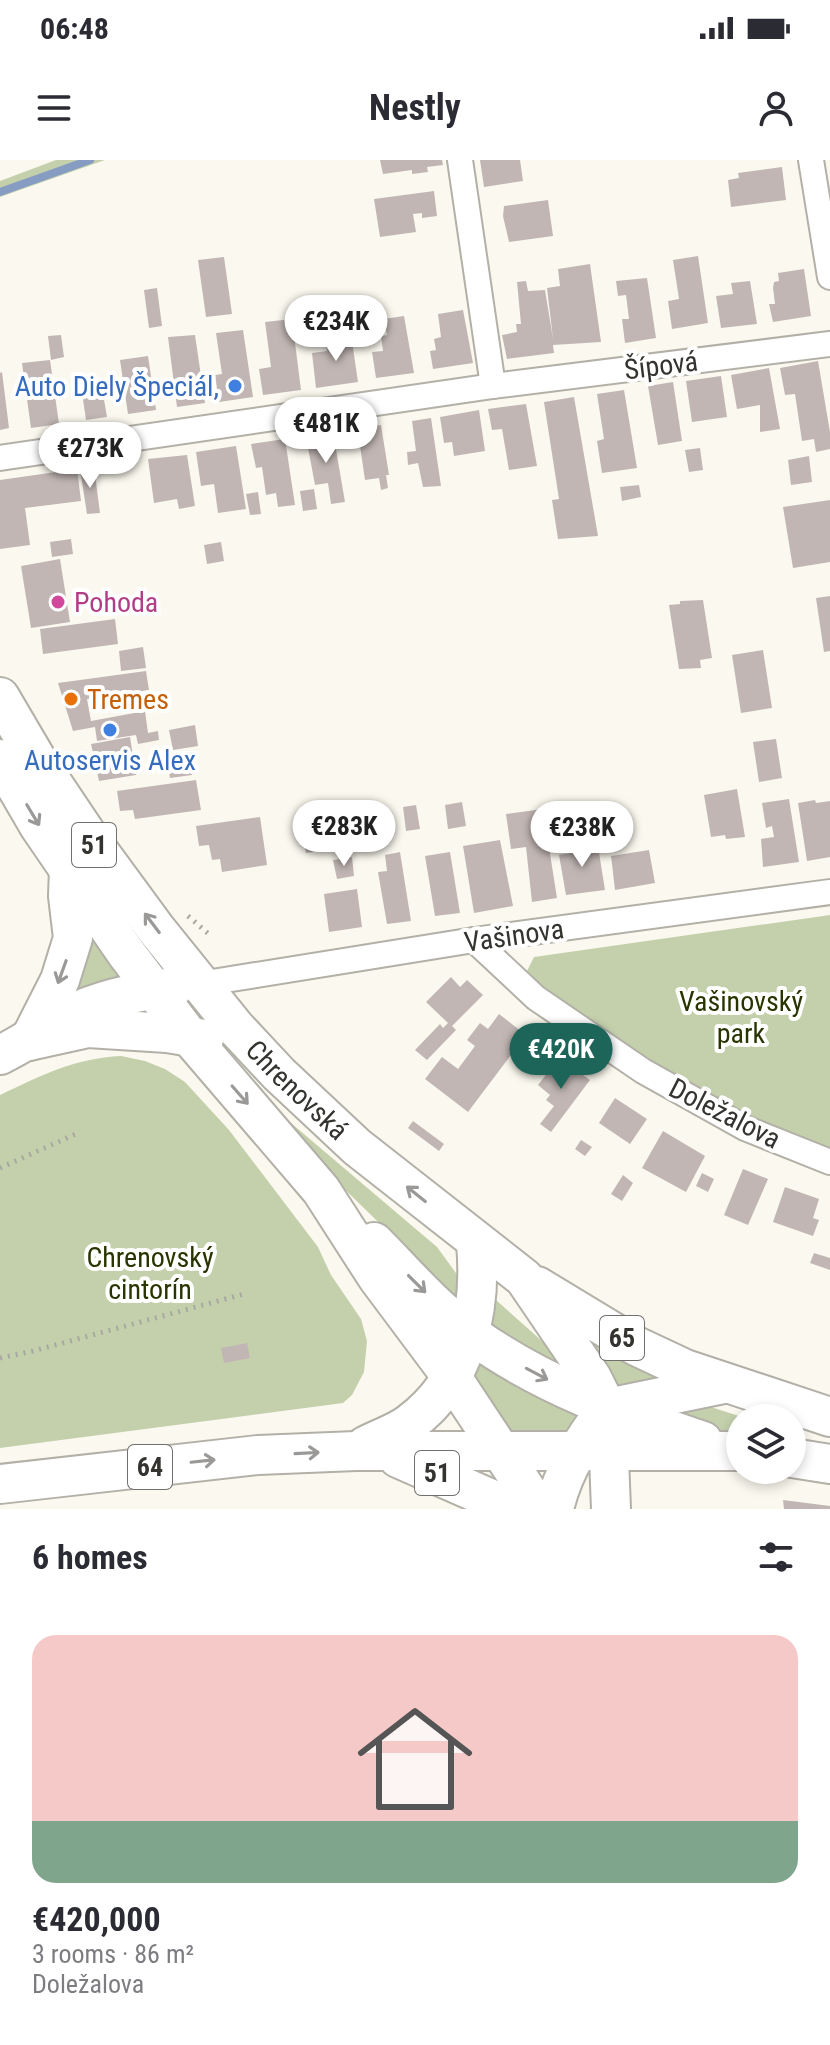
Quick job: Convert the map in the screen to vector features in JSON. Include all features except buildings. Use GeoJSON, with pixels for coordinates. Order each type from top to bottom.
{"type":"FeatureCollection","features":[{"type":"Feature","properties":{"kind":"main road","name":"Chrenovská"},"geometry":{"type":"LineString","coordinates":[[0,697],[37,760],[90,839],[200,984],[279,1074],[357,1147],[524,1278],[592,1378],[607,1408],[592,1452]]}},
{"type":"Feature","properties":{"kind":"main road","name":"Chrenovská"},"geometry":{"type":"LineString","coordinates":[[0,759],[39,826],[153,990],[321,1190],[377,1277],[502,1450]]}},
{"type":"Feature","properties":{"kind":"main road"},"geometry":{"type":"LineString","coordinates":[[15,1048],[60,980],[73,938],[68,896],[69,869]]}},
{"type":"Feature","properties":{"kind":"main road"},"geometry":{"type":"LineString","coordinates":[[15,1048],[72,1014],[153,990],[200,984]]}},
{"type":"Feature","properties":{"kind":"main road"},"geometry":{"type":"LineString","coordinates":[[15,1048],[88,1028],[189,1036],[207,1039],[279,1074]]}},
{"type":"Feature","properties":{"kind":"main road","name":"65"},"geometry":{"type":"LineString","coordinates":[[321,1190],[471,1334],[540,1377],[607,1408],[726,1448]]}},
{"type":"Feature","properties":{"kind":"main road","name":"64"},"geometry":{"type":"LineString","coordinates":[[0,1484],[258,1455],[356,1451],[412,1422],[440,1392],[462,1358],[476,1309],[476,1243]]}},
{"type":"Feature","properties":{"kind":"main road","name":"65"},"geometry":{"type":"LineString","coordinates":[[524,1278],[636,1346],[685,1369],[830,1417]]}},
{"type":"Feature","properties":{"kind":"main road"},"geometry":{"type":"LineString","coordinates":[[607,1408],[727,1383]]}},
{"type":"Feature","properties":{"kind":"main road","name":"51"},"geometry":{"type":"LineString","coordinates":[[502,1450],[539,1509]]}},
{"type":"Feature","properties":{"kind":"main road","name":"65"},"geometry":{"type":"LineString","coordinates":[[356,1451],[726,1451]]}},
{"type":"Feature","properties":{"kind":"main road","name":"51"},"geometry":{"type":"LineString","coordinates":[[356,1451],[403,1459],[514,1509]]}},
{"type":"Feature","properties":{"kind":"main road","name":"51"},"geometry":{"type":"LineString","coordinates":[[554,1509],[558,1491],[592,1452]]}},
{"type":"Feature","properties":{"kind":"main road","name":"51"},"geometry":{"type":"LineString","coordinates":[[592,1452],[611,1509]]}},
{"type":"Feature","properties":{"kind":"main road"},"geometry":{"type":"LineString","coordinates":[[806,1460],[830,1464]]}},
{"type":"Feature","properties":{"kind":"street"},"geometry":{"type":"LineString","coordinates":[[460,160],[493,386]]}},
{"type":"Feature","properties":{"kind":"street"},"geometry":{"type":"LineString","coordinates":[[811,160],[830,277]]}},
{"type":"Feature","properties":{"kind":"street","name":"Šípová"},"geometry":{"type":"LineString","coordinates":[[0,458],[493,386],[830,344]]}},
{"type":"Feature","properties":{"kind":"street","name":"Vašinova"},"geometry":{"type":"LineString","coordinates":[[200,984],[474,940],[830,892]]}},
{"type":"Feature","properties":{"kind":"street","name":"Doležalova"},"geometry":{"type":"LineString","coordinates":[[474,940],[536,998],[643,1071],[745,1128],[830,1162]]}},
{"type":"Feature","properties":{"kind":"path"},"geometry":{"type":"LineString","coordinates":[[182,910],[211,936]]}},
{"type":"Feature","properties":{"kind":"path"},"geometry":{"type":"LineString","coordinates":[[0,1168],[80,1132]]}},
{"type":"Feature","properties":{"kind":"path"},"geometry":{"type":"LineString","coordinates":[[0,1358],[244,1294]]}},
{"type":"Feature","properties":{"kind":"green space"},"geometry":{"type":"Polygon","coordinates":[[[56,160],[105,160],[0,197],[0,181],[56,160]]]}},
{"type":"Feature","properties":{"kind":"green space","name":"Vašinovský park"},"geometry":{"type":"Polygon","coordinates":[[[830,915],[830,1150],[704,1099],[563,1008],[527,971],[534,957],[830,915]]]}},
{"type":"Feature","properties":{"kind":"green space"},"geometry":{"type":"Polygon","coordinates":[[[95,934],[133,984],[74,1000],[95,934]]]}},
{"type":"Feature","properties":{"kind":"green space","name":"Chrenovský cintorín"},"geometry":{"type":"Polygon","coordinates":[[[121,1056],[165,1069],[185,1082],[229,1130],[318,1247],[331,1275],[361,1319],[367,1341],[364,1372],[352,1395],[343,1403],[0,1448],[0,1095],[74,1064],[121,1056]]]}},
{"type":"Feature","properties":{"kind":"green space"},"geometry":{"type":"Polygon","coordinates":[[[265,1101],[437,1247],[464,1284],[464,1306],[324,1169],[265,1101]]]}},
{"type":"Feature","properties":{"kind":"green space"},"geometry":{"type":"Polygon","coordinates":[[[496,1300],[570,1366],[570,1377],[490,1325],[496,1300]]]}},
{"type":"Feature","properties":{"kind":"green space"},"geometry":{"type":"Polygon","coordinates":[[[587,1340],[676,1378],[626,1399],[587,1340]]]}},
{"type":"Feature","properties":{"kind":"green space"},"geometry":{"type":"Polygon","coordinates":[[[479,1360],[581,1415],[569,1438],[507,1436],[469,1380],[479,1360]]]}},
{"type":"Feature","properties":{"kind":"green space"},"geometry":{"type":"Polygon","coordinates":[[[676,1404],[726,1412],[726,1433],[685,1423],[660,1407],[676,1404]]]}},
{"type":"Feature","properties":{"kind":"waterway"},"geometry":{"type":"LineString","coordinates":[[0,192],[90,160]]}},
{"type":"Feature","properties":{"kind":"place","name":"Auto Diely Špeciál,"},"geometry":{"type":"Point","coordinates":[235,386]}},
{"type":"Feature","properties":{"kind":"place","name":"Pohoda"},"geometry":{"type":"Point","coordinates":[58,602]}},
{"type":"Feature","properties":{"kind":"place","name":"Tremes"},"geometry":{"type":"Point","coordinates":[71,699]}},
{"type":"Feature","properties":{"kind":"place","name":"Autoservis Alex"},"geometry":{"type":"Point","coordinates":[110,730]}}]}
